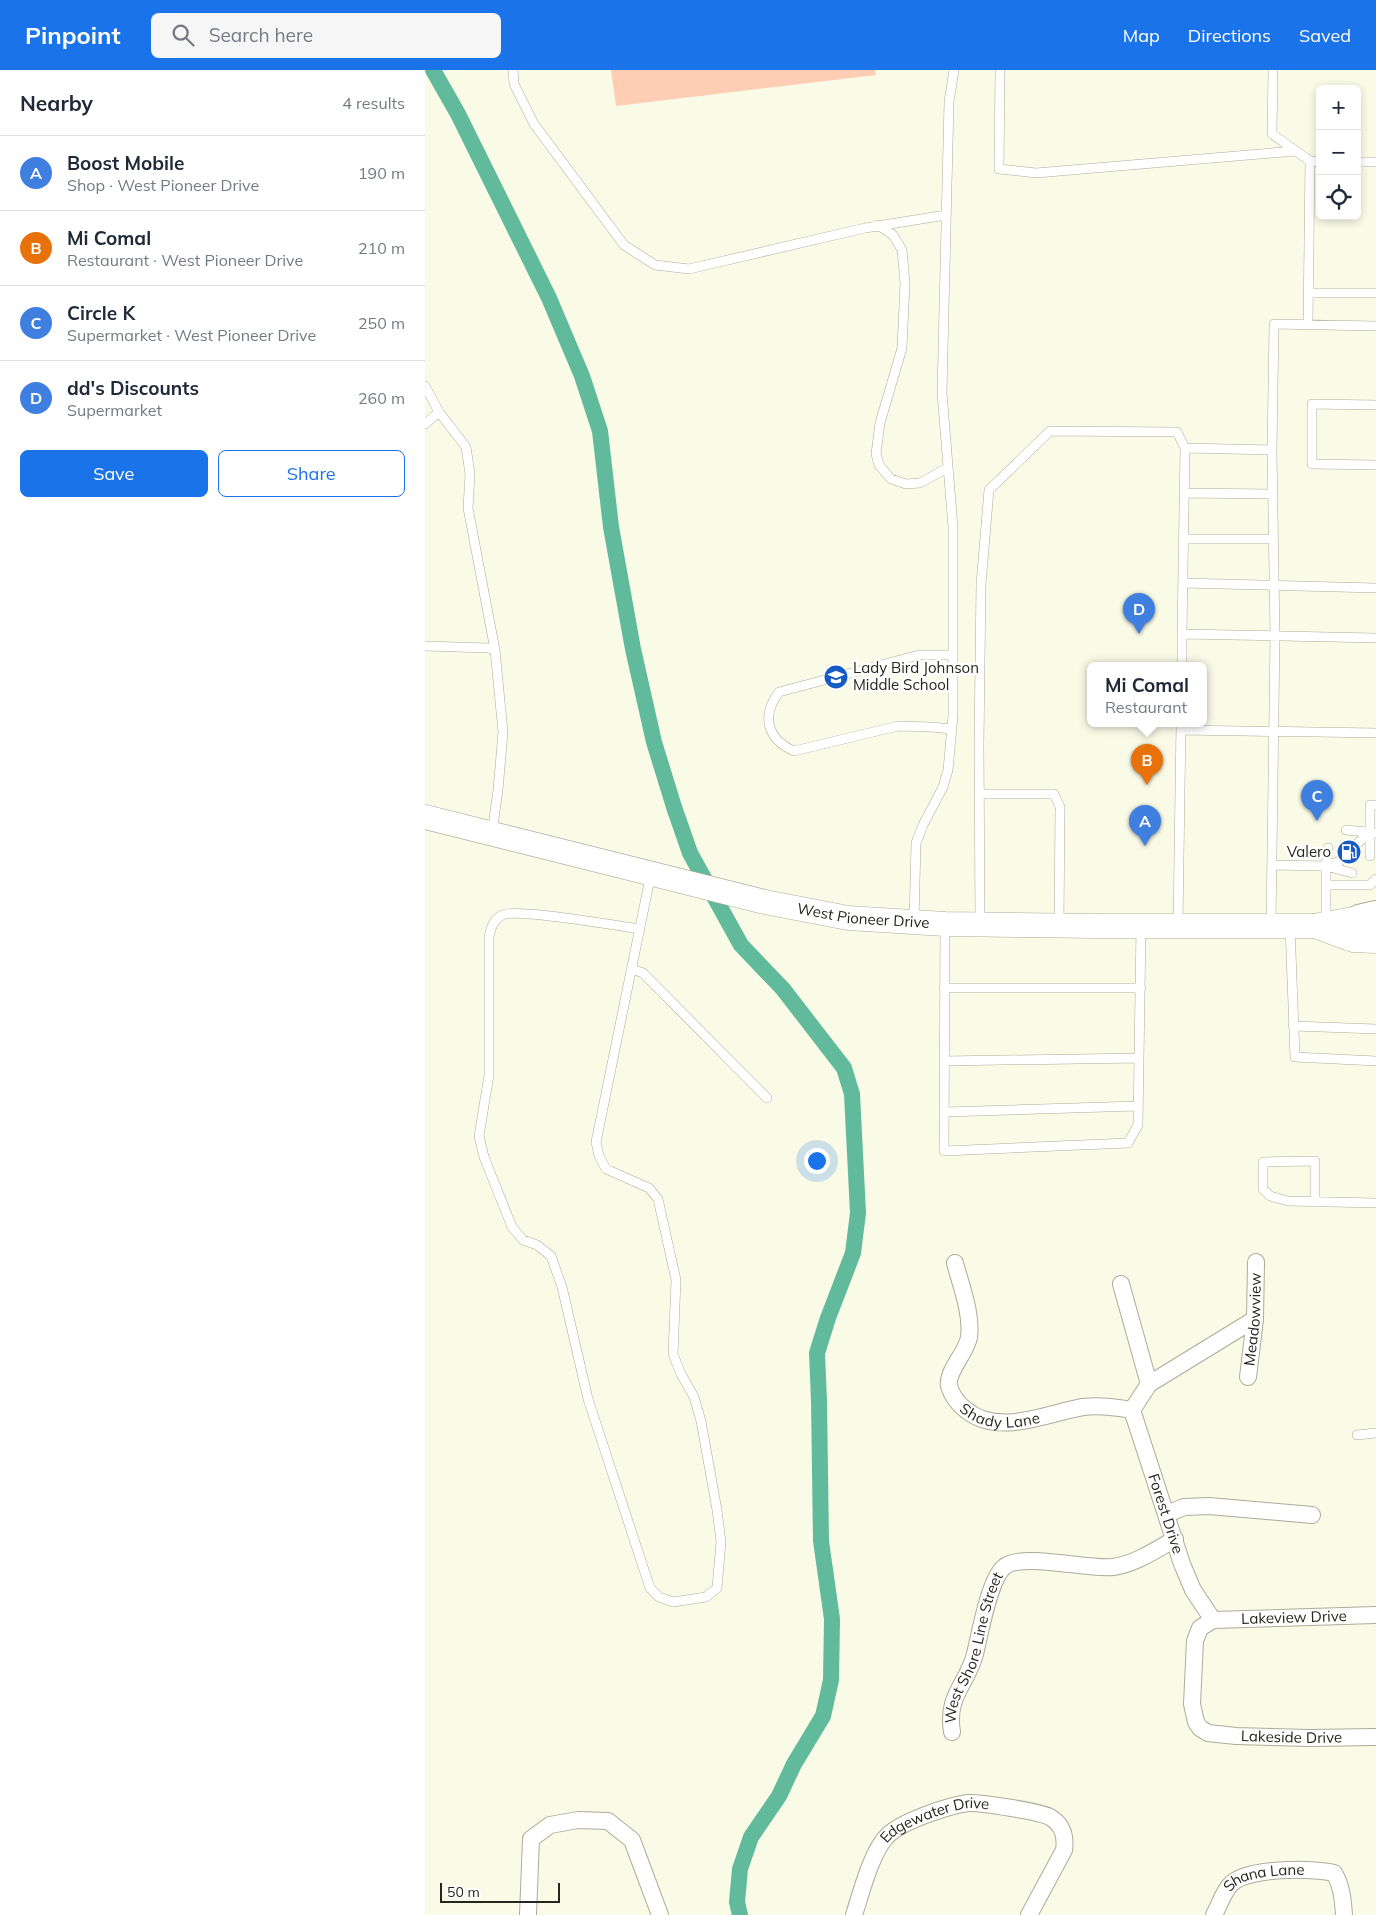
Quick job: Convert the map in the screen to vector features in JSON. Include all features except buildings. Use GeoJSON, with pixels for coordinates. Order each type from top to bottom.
{"type":"FeatureCollection","features":[{"type":"Feature","properties":{"kind":"main road","name":"West Pioneer Drive"},"geometry":{"type":"LineString","coordinates":[[425,817],[765,902],[848,918],[945,924],[1281,926],[1320,925],[1370,917]]}},
{"type":"Feature","properties":{"kind":"main road","name":"West Pioneer Drive"},"geometry":{"type":"LineString","coordinates":[[1320,925],[1353,940],[1376,940]]}},
{"type":"Feature","properties":{"kind":"street","name":"Meadowview"},"geometry":{"type":"LineString","coordinates":[[1248,1377],[1255,1319],[1256,1262]]}},
{"type":"Feature","properties":{"kind":"street","name":"Shady Lane"},"geometry":{"type":"LineString","coordinates":[[955,1263],[967,1315],[969,1338],[950,1375],[949,1385],[957,1403],[963,1408],[980,1419],[990,1421],[1025,1421],[1082,1407],[1105,1405],[1132,1410]]}},
{"type":"Feature","properties":{"kind":"street"},"geometry":{"type":"LineString","coordinates":[[1121,1284],[1149,1384]]}},
{"type":"Feature","properties":{"kind":"street"},"geometry":{"type":"LineString","coordinates":[[1132,1410],[1149,1384],[1255,1319]]}},
{"type":"Feature","properties":{"kind":"street","name":"Forest Drive"},"geometry":{"type":"LineString","coordinates":[[1132,1410],[1182,1564],[1193,1590],[1213,1620]]}},
{"type":"Feature","properties":{"kind":"street"},"geometry":{"type":"LineString","coordinates":[[1167,1514],[1184,1507],[1209,1506],[1313,1515]]}},
{"type":"Feature","properties":{"kind":"street","name":"West Shore Line Street"},"geometry":{"type":"LineString","coordinates":[[952,1732],[950,1719],[956,1693],[974,1659],[987,1603],[996,1578],[1004,1567],[1015,1562],[1111,1567],[1124,1565],[1155,1551],[1175,1539]]}},
{"type":"Feature","properties":{"kind":"street","name":"Lakeview Drive"},"geometry":{"type":"LineString","coordinates":[[1213,1620],[1376,1615]]}},
{"type":"Feature","properties":{"kind":"street","name":"Lakeside Drive"},"geometry":{"type":"LineString","coordinates":[[1213,1620],[1200,1628],[1195,1641],[1192,1704],[1196,1722],[1208,1733],[1237,1736],[1310,1738],[1376,1737]]}},
{"type":"Feature","properties":{"kind":"street","name":"Edgewater Drive"},"geometry":{"type":"LineString","coordinates":[[854,1915],[877,1850],[888,1834],[915,1818],[968,1803],[985,1803],[1050,1817],[1062,1829],[1065,1839],[1064,1850],[1029,1915]]}},
{"type":"Feature","properties":{"kind":"street"},"geometry":{"type":"LineString","coordinates":[[528,1915],[531,1839],[550,1825],[578,1820],[607,1821],[632,1840],[660,1915]]}},
{"type":"Feature","properties":{"kind":"street","name":"Shana Lane"},"geometry":{"type":"LineString","coordinates":[[1213,1915],[1230,1885],[1239,1877],[1313,1870],[1334,1874],[1339,1880],[1344,1915]]}},
{"type":"Feature","properties":{"kind":"lane"},"geometry":{"type":"LineString","coordinates":[[513,70],[514,84],[535,124],[624,244],[655,265],[689,269],[878,225],[947,214]]}},
{"type":"Feature","properties":{"kind":"lane"},"geometry":{"type":"LineString","coordinates":[[914,922],[916,843],[945,778],[952,745],[953,729],[953,527],[942,393],[949,102],[954,70]]}},
{"type":"Feature","properties":{"kind":"lane"},"geometry":{"type":"LineString","coordinates":[[1000,70],[999,169],[1036,173],[1295,151]]}},
{"type":"Feature","properties":{"kind":"lane"},"geometry":{"type":"LineString","coordinates":[[1273,70],[1272,134],[1309,161],[1316,162]]}},
{"type":"Feature","properties":{"kind":"lane"},"geometry":{"type":"LineString","coordinates":[[1307,325],[1309,161]]}},
{"type":"Feature","properties":{"kind":"lane"},"geometry":{"type":"LineString","coordinates":[[1361,162],[1376,162]]}},
{"type":"Feature","properties":{"kind":"lane"},"geometry":{"type":"LineString","coordinates":[[878,225],[893,236],[902,250],[905,283],[902,348],[880,423],[876,454],[879,465],[891,479],[906,484],[920,484],[947,468]]}},
{"type":"Feature","properties":{"kind":"lane"},"geometry":{"type":"LineString","coordinates":[[1308,293],[1376,293]]}},
{"type":"Feature","properties":{"kind":"lane"},"geometry":{"type":"LineString","coordinates":[[1376,326],[1274,324],[1272,450],[1275,636],[1272,865],[1293,1026],[1295,1057],[1376,1061]]}},
{"type":"Feature","properties":{"kind":"lane"},"geometry":{"type":"LineString","coordinates":[[425,386],[439,412],[466,447],[470,474],[468,508],[495,650],[503,732],[498,790],[491,834]]}},
{"type":"Feature","properties":{"kind":"lane"},"geometry":{"type":"LineString","coordinates":[[1376,405],[1312,404],[1312,464],[1376,465]]}},
{"type":"Feature","properties":{"kind":"lane"},"geometry":{"type":"LineString","coordinates":[[425,424],[439,412]]}},
{"type":"Feature","properties":{"kind":"lane"},"geometry":{"type":"LineString","coordinates":[[980,924],[981,584],[989,490],[1051,431],[1177,432],[1185,448],[1182,662]]}},
{"type":"Feature","properties":{"kind":"lane"},"geometry":{"type":"LineString","coordinates":[[1185,448],[1272,450]]}},
{"type":"Feature","properties":{"kind":"lane"},"geometry":{"type":"LineString","coordinates":[[1185,493],[1273,494]]}},
{"type":"Feature","properties":{"kind":"lane"},"geometry":{"type":"LineString","coordinates":[[1184,540],[1273,540]]}},
{"type":"Feature","properties":{"kind":"lane"},"geometry":{"type":"LineString","coordinates":[[1183,583],[1376,588]]}},
{"type":"Feature","properties":{"kind":"lane"},"geometry":{"type":"LineString","coordinates":[[1183,634],[1376,638]]}},
{"type":"Feature","properties":{"kind":"lane"},"geometry":{"type":"LineString","coordinates":[[425,646],[488,648],[495,650]]}},
{"type":"Feature","properties":{"kind":"lane"},"geometry":{"type":"LineString","coordinates":[[953,655],[919,656],[779,692],[770,704],[769,720],[771,733],[781,745],[795,751],[898,726],[953,729]]}},
{"type":"Feature","properties":{"kind":"lane"},"geometry":{"type":"LineString","coordinates":[[1178,926],[1181,727],[1376,733]]}},
{"type":"Feature","properties":{"kind":"lane"},"geometry":{"type":"LineString","coordinates":[[980,794],[1054,794],[1060,807],[1059,926]]}},
{"type":"Feature","properties":{"kind":"lane"},"geometry":{"type":"LineString","coordinates":[[1370,856],[1373,833],[1370,805],[1376,805]]}},
{"type":"Feature","properties":{"kind":"lane"},"geometry":{"type":"LineString","coordinates":[[1346,830],[1373,833]]}},
{"type":"Feature","properties":{"kind":"lane"},"geometry":{"type":"LineString","coordinates":[[1357,844],[1373,833]]}},
{"type":"Feature","properties":{"kind":"lane"},"geometry":{"type":"LineString","coordinates":[[1320,925],[1326,885],[1328,848]]}},
{"type":"Feature","properties":{"kind":"lane"},"geometry":{"type":"LineString","coordinates":[[1326,866],[1340,861]]}},
{"type":"Feature","properties":{"kind":"lane"},"geometry":{"type":"LineString","coordinates":[[1272,865],[1326,866],[1352,873]]}},
{"type":"Feature","properties":{"kind":"lane"},"geometry":{"type":"LineString","coordinates":[[640,929],[525,913],[503,915],[492,924],[489,937],[489,1075],[479,1136],[484,1157],[512,1227],[523,1240],[537,1245],[551,1256],[562,1287],[589,1398],[650,1588],[659,1596],[673,1602],[706,1597],[717,1588],[721,1542],[701,1421],[694,1397],[681,1374],[673,1354],[676,1280],[658,1199],[649,1188],[606,1169],[599,1156],[596,1142],[632,969],[640,929],[651,874]]}},
{"type":"Feature","properties":{"kind":"lane"},"geometry":{"type":"LineString","coordinates":[[1326,885],[1370,885],[1376,879]]}},
{"type":"Feature","properties":{"kind":"lane"},"geometry":{"type":"LineString","coordinates":[[945,924],[944,1151],[1128,1143],[1138,1124],[1141,926]]}},
{"type":"Feature","properties":{"kind":"lane"},"geometry":{"type":"LineString","coordinates":[[632,969],[643,973],[767,1098]]}},
{"type":"Feature","properties":{"kind":"lane"},"geometry":{"type":"LineString","coordinates":[[944,988],[1141,988]]}},
{"type":"Feature","properties":{"kind":"lane"},"geometry":{"type":"LineString","coordinates":[[1293,1026],[1376,1029]]}},
{"type":"Feature","properties":{"kind":"lane"},"geometry":{"type":"LineString","coordinates":[[945,1061],[1139,1058]]}},
{"type":"Feature","properties":{"kind":"lane"},"geometry":{"type":"LineString","coordinates":[[945,1112],[1138,1106]]}},
{"type":"Feature","properties":{"kind":"lane"},"geometry":{"type":"LineString","coordinates":[[1315,1202],[1315,1161],[1263,1162],[1263,1189],[1270,1196],[1288,1201],[1315,1202],[1376,1203]]}},
{"type":"Feature","properties":{"kind":"lane"},"geometry":{"type":"LineString","coordinates":[[1357,1435],[1376,1433]]}},
{"type":"Feature","properties":{"kind":"shaded area"},"geometry":{"type":"Polygon","coordinates":[[[611,70],[875,70],[876,75],[616,106],[611,70]]]}},
{"type":"Feature","properties":{"kind":"waterway"},"geometry":{"type":"LineString","coordinates":[[433,70],[458,114],[549,298],[582,376],[600,431],[611,527],[633,649],[654,742],[690,853],[741,945],[783,989],[844,1068],[852,1094],[858,1213],[853,1253],[828,1318],[817,1353],[821,1541],[832,1619],[831,1680],[823,1716],[794,1764],[779,1796],[751,1837],[740,1869],[737,1902],[740,1915]]}},
{"type":"Feature","properties":{"kind":"place","name":"dd's Discounts"},"geometry":{"type":"Point","coordinates":[1139,634]}},
{"type":"Feature","properties":{"kind":"place","name":"Lady Bird Johnson Middle School"},"geometry":{"type":"Point","coordinates":[836,677]}},
{"type":"Feature","properties":{"kind":"place","name":"Mi Comal"},"geometry":{"type":"Point","coordinates":[1147,785]}},
{"type":"Feature","properties":{"kind":"place","name":"Circle K"},"geometry":{"type":"Point","coordinates":[1317,821]}},
{"type":"Feature","properties":{"kind":"place","name":"Boost Mobile"},"geometry":{"type":"Point","coordinates":[1145,846]}},
{"type":"Feature","properties":{"kind":"place","name":"Valero"},"geometry":{"type":"Point","coordinates":[1349,852]}}]}
